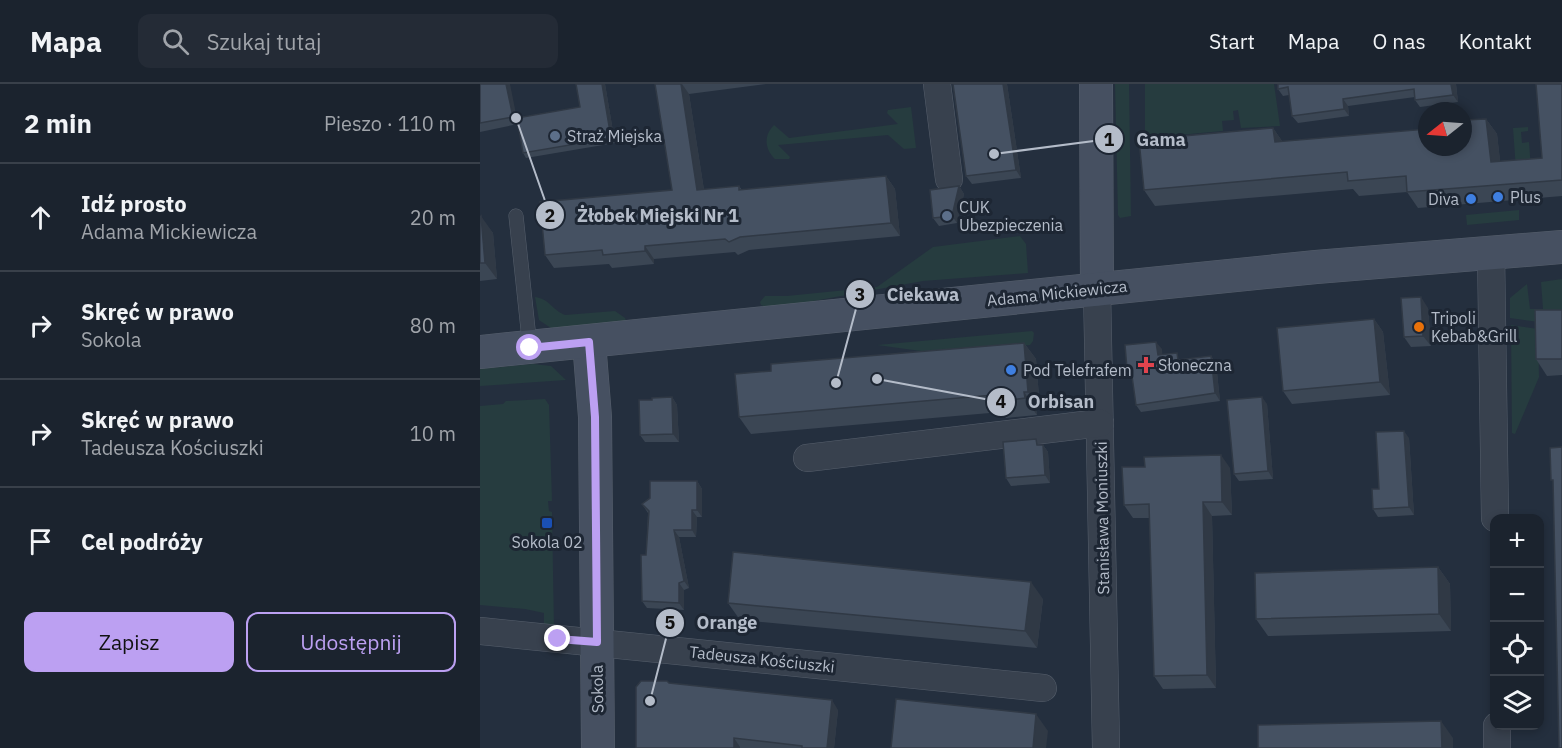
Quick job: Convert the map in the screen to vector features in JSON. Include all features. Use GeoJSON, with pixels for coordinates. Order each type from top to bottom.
{"type":"FeatureCollection","features":[{"type":"Feature","properties":{"kind":"street"},"geometry":{"type":"LineString","coordinates":[[937,84],[949,179]]}},
{"type":"Feature","properties":{"kind":"street"},"geometry":{"type":"LineString","coordinates":[[1096,84],[1098,289]]}},
{"type":"Feature","properties":{"kind":"street","name":"Adama Mickiewicza"},"geometry":{"type":"LineString","coordinates":[[480,352],[1098,289],[1562,247]]}},
{"type":"Feature","properties":{"kind":"street"},"geometry":{"type":"LineString","coordinates":[[1491,252],[1495,514]]}},
{"type":"Feature","properties":{"kind":"street","name":"Stanisława Moniuszki"},"geometry":{"type":"LineString","coordinates":[[1098,289],[1106,748]]}},
{"type":"Feature","properties":{"kind":"street","name":"Sokola"},"geometry":{"type":"LineString","coordinates":[[589,342],[595,417],[598,748]]}},
{"type":"Feature","properties":{"kind":"street"},"geometry":{"type":"LineString","coordinates":[[807,458],[1100,423]]}},
{"type":"Feature","properties":{"kind":"street","name":"Tadeusza Kościuszki"},"geometry":{"type":"LineString","coordinates":[[480,631],[1043,688]]}},
{"type":"Feature","properties":{"kind":"street"},"geometry":{"type":"LineString","coordinates":[[1497,730],[1497,748]]}},
{"type":"Feature","properties":{"kind":"lane"},"geometry":{"type":"LineString","coordinates":[[516,216],[530,348]]}},
{"type":"Feature","properties":{"kind":"green space"},"geometry":{"type":"Polygon","coordinates":[[[1115,84],[1129,84],[1131,216],[1120,218],[1118,215],[1115,84]]]}},
{"type":"Feature","properties":{"kind":"green space"},"geometry":{"type":"Polygon","coordinates":[[[1145,84],[1274,84],[1280,126],[1241,128],[1238,110],[1233,111],[1234,120],[1222,121],[1223,131],[1145,138],[1145,84]]]}},
{"type":"Feature","properties":{"kind":"green space"},"geometry":{"type":"Polygon","coordinates":[[[911,107],[916,148],[904,149],[888,135],[778,145],[790,157],[789,159],[775,159],[767,146],[768,133],[774,125],[789,138],[898,124],[887,113],[888,110],[911,107]]]}},
{"type":"Feature","properties":{"kind":"green space"},"geometry":{"type":"Polygon","coordinates":[[[1528,127],[1528,131],[1521,132],[1522,143],[1529,142],[1531,169],[1516,170],[1513,128],[1528,127]]]}},
{"type":"Feature","properties":{"kind":"green space"},"geometry":{"type":"Polygon","coordinates":[[[1519,210],[1519,220],[1467,225],[1466,215],[1519,210]]]}},
{"type":"Feature","properties":{"kind":"green space"},"geometry":{"type":"Polygon","coordinates":[[[1020,236],[1026,244],[1028,273],[923,281],[770,309],[761,305],[760,302],[765,296],[877,287],[933,247],[1020,236]]]}},
{"type":"Feature","properties":{"kind":"green space"},"geometry":{"type":"Polygon","coordinates":[[[1562,279],[1562,321],[1539,322],[1510,318],[1510,298],[1527,284],[1530,309],[1543,309],[1541,282],[1562,279]]]}},
{"type":"Feature","properties":{"kind":"green space"},"geometry":{"type":"Polygon","coordinates":[[[535,297],[544,300],[565,315],[615,311],[625,318],[627,323],[554,330],[539,320],[535,297]]]}},
{"type":"Feature","properties":{"kind":"green space"},"geometry":{"type":"Polygon","coordinates":[[[1511,325],[1538,329],[1539,377],[1515,434],[1512,433],[1511,325]]]}},
{"type":"Feature","properties":{"kind":"green space"},"geometry":{"type":"Polygon","coordinates":[[[1032,331],[1033,341],[1030,345],[935,353],[877,345],[1032,331]]]}},
{"type":"Feature","properties":{"kind":"green space"},"geometry":{"type":"Polygon","coordinates":[[[533,364],[551,366],[566,380],[480,386],[480,369],[533,364]]]}},
{"type":"Feature","properties":{"kind":"green space"},"geometry":{"type":"Polygon","coordinates":[[[545,399],[549,405],[552,501],[548,501],[549,511],[552,512],[554,630],[544,629],[544,613],[480,605],[480,406],[503,404],[506,401],[545,399]]]}},
{"type":"Feature","properties":{"kind":"building"},"geometry":{"type":"Polygon","coordinates":[[[480,84],[506,84],[513,117],[480,123],[480,84]]]}},
{"type":"Feature","properties":{"kind":"building"},"geometry":{"type":"Polygon","coordinates":[[[576,84],[602,84],[611,138],[523,153],[517,118],[580,107],[576,84]]]}},
{"type":"Feature","properties":{"kind":"building"},"geometry":{"type":"Polygon","coordinates":[[[655,84],[681,84],[697,190],[739,186],[739,190],[886,176],[891,223],[740,237],[729,242],[725,239],[645,246],[645,251],[603,255],[602,250],[545,255],[540,202],[672,190],[655,84]]]}},
{"type":"Feature","properties":{"kind":"building"},"geometry":{"type":"Polygon","coordinates":[[[953,84],[1003,84],[1016,170],[966,176],[953,84]]]}},
{"type":"Feature","properties":{"kind":"building"},"geometry":{"type":"Polygon","coordinates":[[[1278,84],[1451,84],[1453,95],[1415,100],[1414,89],[1343,99],[1344,109],[1292,116],[1288,87],[1278,89],[1278,84]]]}},
{"type":"Feature","properties":{"kind":"building"},"geometry":{"type":"Polygon","coordinates":[[[1536,84],[1562,84],[1562,180],[1407,192],[1406,176],[1348,181],[1347,172],[1144,190],[1139,140],[1273,128],[1275,142],[1418,130],[1418,156],[1472,156],[1472,120],[1486,119],[1491,162],[1542,158],[1536,84]]]}},
{"type":"Feature","properties":{"kind":"building"},"geometry":{"type":"Polygon","coordinates":[[[959,186],[952,216],[933,218],[930,190],[959,186]]]}},
{"type":"Feature","properties":{"kind":"building"},"geometry":{"type":"Polygon","coordinates":[[[481,216],[485,263],[480,263],[481,216]]]}},
{"type":"Feature","properties":{"kind":"building"},"geometry":{"type":"Polygon","coordinates":[[[1421,297],[1423,336],[1404,337],[1401,298],[1421,297]]]}},
{"type":"Feature","properties":{"kind":"building"},"geometry":{"type":"Polygon","coordinates":[[[1535,310],[1562,310],[1562,359],[1536,359],[1535,310]]]}},
{"type":"Feature","properties":{"kind":"building"},"geometry":{"type":"Polygon","coordinates":[[[1374,319],[1380,382],[1283,391],[1277,328],[1374,319]]]}},
{"type":"Feature","properties":{"kind":"building"},"geometry":{"type":"Polygon","coordinates":[[[1156,342],[1158,355],[1177,353],[1178,360],[1211,356],[1215,393],[1136,405],[1131,369],[1127,369],[1125,345],[1156,342]]]}},
{"type":"Feature","properties":{"kind":"building"},"geometry":{"type":"Polygon","coordinates":[[[1024,343],[1028,392],[1024,392],[1025,398],[994,402],[993,395],[739,417],[735,374],[771,371],[771,364],[1024,343]]]}},
{"type":"Feature","properties":{"kind":"building"},"geometry":{"type":"Polygon","coordinates":[[[672,397],[673,434],[640,435],[639,400],[672,397]]]}},
{"type":"Feature","properties":{"kind":"building"},"geometry":{"type":"Polygon","coordinates":[[[1262,397],[1268,471],[1234,474],[1227,400],[1262,397]]]}},
{"type":"Feature","properties":{"kind":"building"},"geometry":{"type":"Polygon","coordinates":[[[1404,431],[1409,507],[1373,509],[1372,489],[1379,489],[1376,432],[1404,431]]]}},
{"type":"Feature","properties":{"kind":"building"},"geometry":{"type":"Polygon","coordinates":[[[1036,439],[1037,445],[1043,445],[1045,475],[1006,478],[1003,442],[1036,439]]]}},
{"type":"Feature","properties":{"kind":"building"},"geometry":{"type":"Polygon","coordinates":[[[1562,447],[1562,748],[1559,748],[1553,480],[1551,480],[1550,448],[1562,447]]]}},
{"type":"Feature","properties":{"kind":"building"},"geometry":{"type":"Polygon","coordinates":[[[1221,455],[1222,502],[1203,502],[1207,675],[1154,676],[1149,504],[1124,505],[1122,467],[1145,467],[1144,457],[1221,455]]]}},
{"type":"Feature","properties":{"kind":"building"},"geometry":{"type":"Polygon","coordinates":[[[650,481],[697,481],[697,510],[692,510],[692,530],[674,530],[684,581],[679,583],[679,603],[642,601],[641,555],[646,555],[649,511],[642,504],[650,498],[650,481]]]}},
{"type":"Feature","properties":{"kind":"building"},"geometry":{"type":"Polygon","coordinates":[[[733,552],[1031,582],[1025,631],[728,603],[733,552]]]}},
{"type":"Feature","properties":{"kind":"building"},"geometry":{"type":"Polygon","coordinates":[[[1438,567],[1439,614],[1256,619],[1255,573],[1438,567]]]}},
{"type":"Feature","properties":{"kind":"building"},"geometry":{"type":"Polygon","coordinates":[[[641,681],[667,681],[832,700],[827,748],[802,748],[802,746],[734,738],[734,748],[636,748],[636,687],[641,681]]]}},
{"type":"Feature","properties":{"kind":"building"},"geometry":{"type":"Polygon","coordinates":[[[896,699],[1036,714],[1033,748],[891,748],[896,699]]]}},
{"type":"Feature","properties":{"kind":"building"},"geometry":{"type":"Polygon","coordinates":[[[1441,721],[1442,748],[1258,748],[1258,725],[1441,721]]]}},
{"type":"Feature","properties":{"kind":"place","name":"Żłobek Miejski Nr 1"},"geometry":{"type":"Point","coordinates":[516,118]}},
{"type":"Feature","properties":{"kind":"place","name":"Straż Miejska"},"geometry":{"type":"Point","coordinates":[555,136]}},
{"type":"Feature","properties":{"kind":"place","name":"Gama"},"geometry":{"type":"Point","coordinates":[994,154]}},
{"type":"Feature","properties":{"kind":"place","name":"Plus"},"geometry":{"type":"Point","coordinates":[1498,197]}},
{"type":"Feature","properties":{"kind":"place","name":"Diva"},"geometry":{"type":"Point","coordinates":[1471,199]}},
{"type":"Feature","properties":{"kind":"place","name":"CUK Ubezpieczenia"},"geometry":{"type":"Point","coordinates":[947,216]}},
{"type":"Feature","properties":{"kind":"place","name":"Tripoli Kebab&Grill"},"geometry":{"type":"Point","coordinates":[1419,327]}},
{"type":"Feature","properties":{"kind":"place","name":"Słoneczna"},"geometry":{"type":"Point","coordinates":[1146,365]}},
{"type":"Feature","properties":{"kind":"place","name":"Pod Telefrafem"},"geometry":{"type":"Point","coordinates":[1011,370]}},
{"type":"Feature","properties":{"kind":"place","name":"Orbisan"},"geometry":{"type":"Point","coordinates":[877,379]}},
{"type":"Feature","properties":{"kind":"place","name":"Ciekawa"},"geometry":{"type":"Point","coordinates":[836,383]}},
{"type":"Feature","properties":{"kind":"place","name":"Sokola 02"},"geometry":{"type":"Point","coordinates":[547,523]}},
{"type":"Feature","properties":{"kind":"place","name":"Orange"},"geometry":{"type":"Point","coordinates":[650,701]}},
{"type":"Feature","properties":{"kind":"route"},"geometry":{"type":"LineString","coordinates":[[530,348],[589,342],[595,417],[597,642],[558,639]]}}]}
